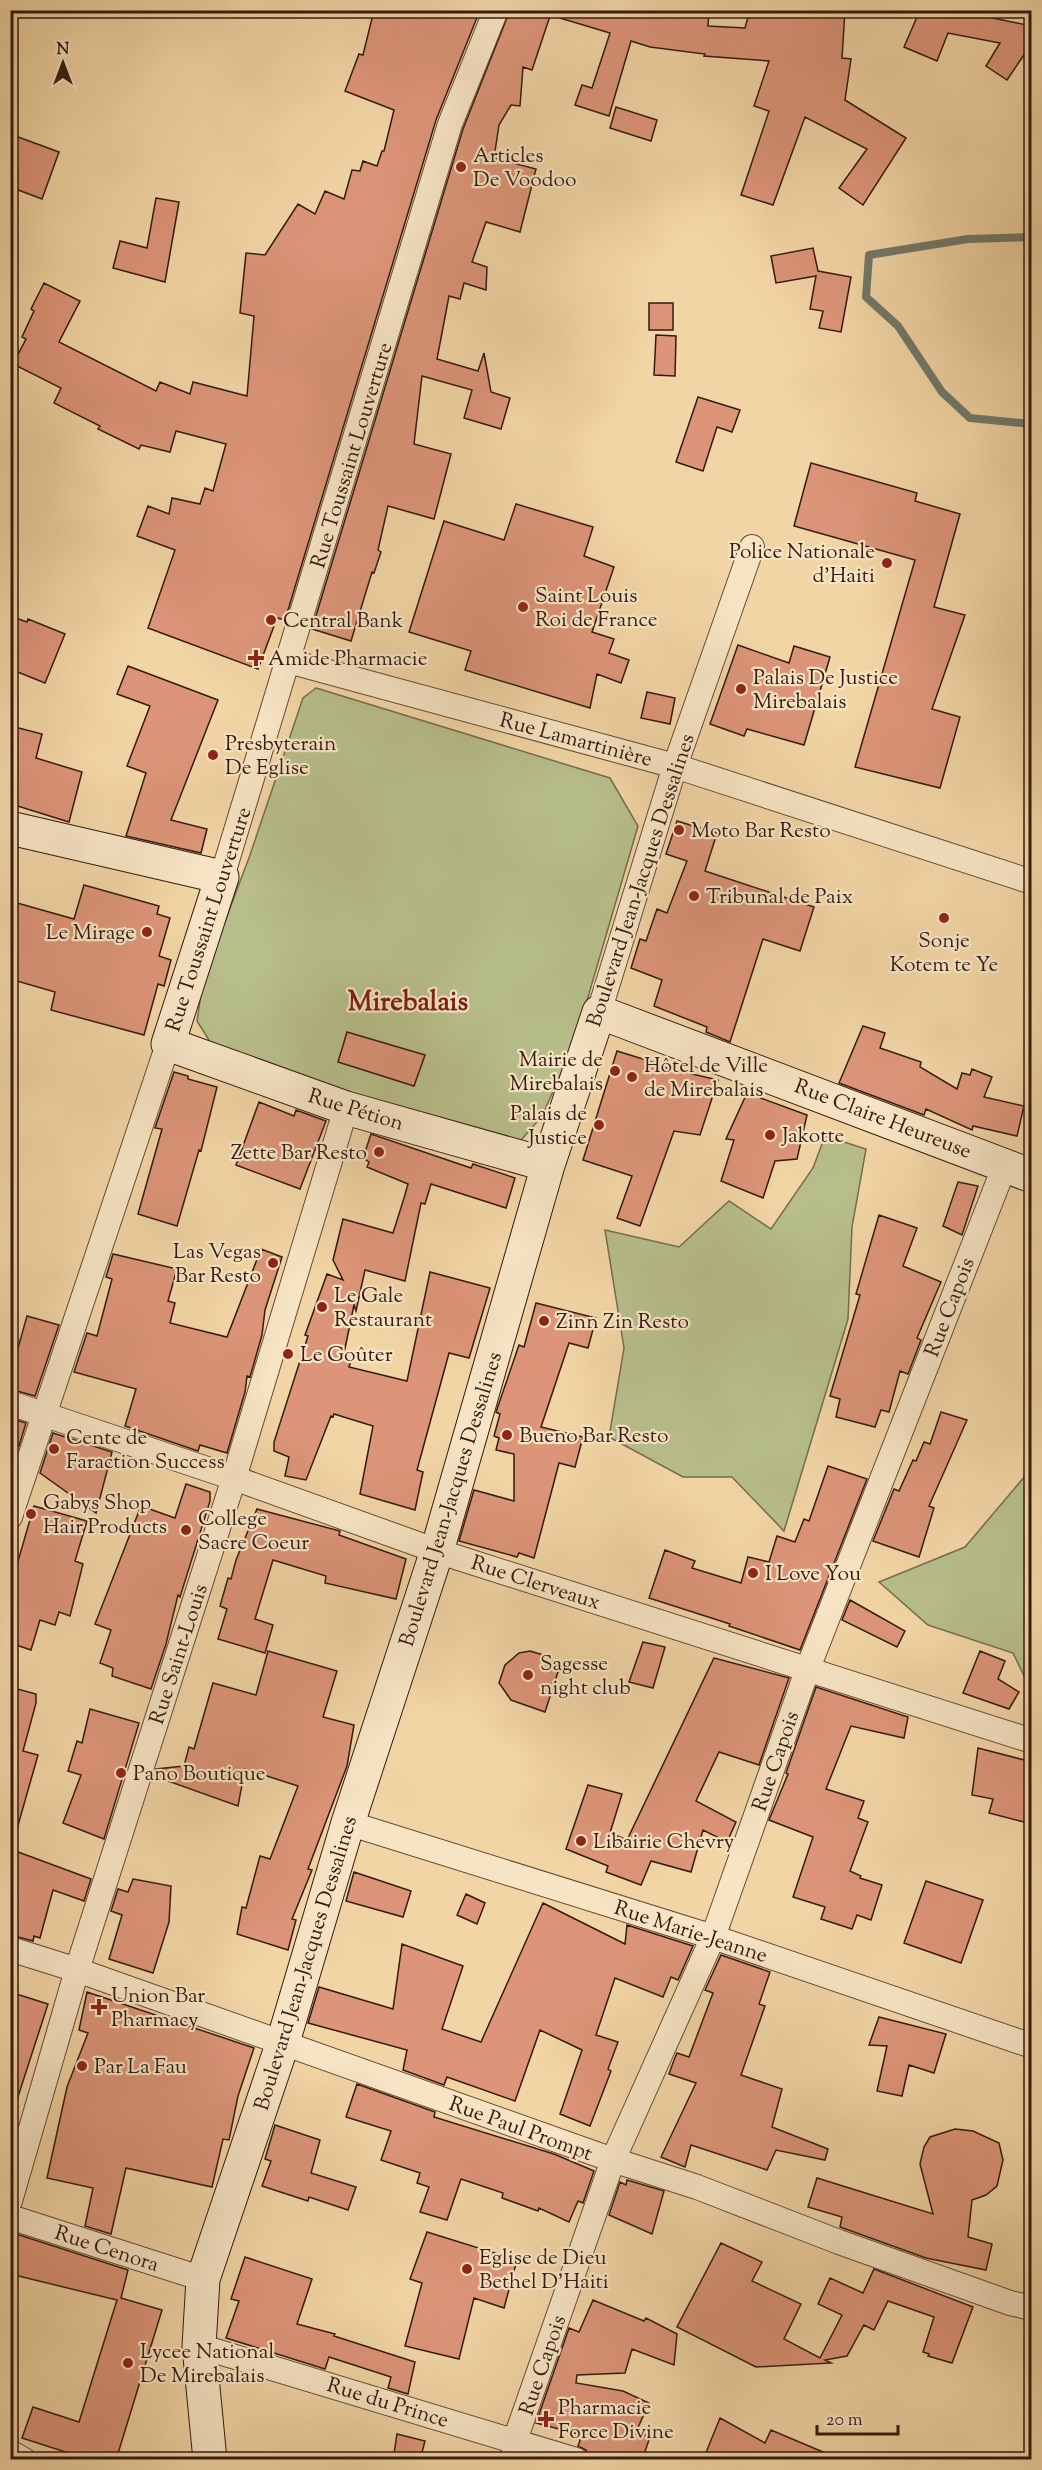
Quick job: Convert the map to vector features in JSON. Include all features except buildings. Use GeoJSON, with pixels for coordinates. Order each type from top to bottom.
{"type":"FeatureCollection","features":[{"type":"Feature","properties":{"kind":"main road"},"geometry":{"type":"LineString","coordinates":[[10,828],[222,877]]}},
{"type":"Feature","properties":{"kind":"main road","name":"Rue Toussaint Louverture"},"geometry":{"type":"LineString","coordinates":[[168,1044],[222,877]]}},
{"type":"Feature","properties":{"kind":"main road","name":"Boulevard Jean-Jacques Dessalines"},"geometry":{"type":"LineString","coordinates":[[210,2460],[199,2346],[203,2279],[283,2042],[348,1823],[437,1551],[548,1164],[599,1012]]}},
{"type":"Feature","properties":{"kind":"main road","name":"Rue Claire Heureuse"},"geometry":{"type":"LineString","coordinates":[[599,1012],[1018,1170]]}},
{"type":"Feature","properties":{"kind":"main road","name":"Rue Pétion"},"geometry":{"type":"LineString","coordinates":[[168,1044],[346,1108],[548,1164]]}},
{"type":"Feature","properties":{"kind":"street","name":"Rue Toussaint Louverture"},"geometry":{"type":"LineString","coordinates":[[222,877],[450,124],[495,10]]}},
{"type":"Feature","properties":{"kind":"street","name":"Boulevard Jean-Jacques Dessalines"},"geometry":{"type":"LineString","coordinates":[[599,1012],[675,766],[752,547]]}},
{"type":"Feature","properties":{"kind":"street","name":"Rue Lamartinière"},"geometry":{"type":"LineString","coordinates":[[288,661],[675,766],[1032,882]]}},
{"type":"Feature","properties":{"kind":"street","name":"Rue Toussaint Louverture"},"geometry":{"type":"LineString","coordinates":[[10,1517],[168,1044]]}},
{"type":"Feature","properties":{"kind":"street","name":"Rue Saint-Louis"},"geometry":{"type":"LineString","coordinates":[[10,2201],[77,1970],[234,1478],[346,1108]]}},
{"type":"Feature","properties":{"kind":"street","name":"Rue Capois"},"geometry":{"type":"LineString","coordinates":[[514,2450],[614,2160],[713,1936],[808,1668],[1018,1170]]}},
{"type":"Feature","properties":{"kind":"street","name":"Rue Clerveaux"},"geometry":{"type":"LineString","coordinates":[[10,1403],[234,1478],[437,1551],[1032,1741]]}},
{"type":"Feature","properties":{"kind":"street","name":"Rue Marie-Jeanne"},"geometry":{"type":"LineString","coordinates":[[348,1823],[713,1936],[1032,2046]]}},
{"type":"Feature","properties":{"kind":"street","name":"Rue Paul Prompt"},"geometry":{"type":"LineString","coordinates":[[10,1949],[77,1970],[614,2160],[697,2187],[839,2242],[1010,2303],[1032,2308]]}},
{"type":"Feature","properties":{"kind":"street","name":"Rue Cenora"},"geometry":{"type":"LineString","coordinates":[[10,2217],[203,2279]]}},
{"type":"Feature","properties":{"kind":"street","name":"Rue du Prince"},"geometry":{"type":"LineString","coordinates":[[199,2346],[514,2450],[576,2460]]}},
{"type":"Feature","properties":{"kind":"street"},"geometry":{"type":"LineString","coordinates":[[10,2452],[24,2460]]}},
{"type":"Feature","properties":{"kind":"green space"},"geometry":{"type":"Polygon","coordinates":[[[316,688],[610,778],[638,826],[574,1045],[542,1116],[516,1146],[219,1056],[197,1021],[203,980],[250,855],[303,698],[316,688]]]}},
{"type":"Feature","properties":{"kind":"green space"},"geometry":{"type":"Polygon","coordinates":[[[825,1136],[866,1149],[852,1227],[848,1319],[784,1531],[732,1477],[683,1477],[609,1437],[624,1348],[605,1230],[679,1247],[729,1201],[771,1229],[813,1168],[825,1136]]]}},
{"type":"Feature","properties":{"kind":"green space"},"geometry":{"type":"Polygon","coordinates":[[[1031,1469],[1031,1690],[1013,1653],[928,1625],[879,1582],[965,1547],[1031,1469]]]}},
{"type":"Feature","properties":{"kind":"waterway"},"geometry":{"type":"LineString","coordinates":[[1032,237],[968,239],[869,255],[866,297],[898,326],[942,392],[970,418],[1032,424]]}},
{"type":"Feature","properties":{"kind":"place","name":"Articles De Voodoo"},"geometry":{"type":"Point","coordinates":[461,167]}},
{"type":"Feature","properties":{"kind":"place","name":"Police Nationale d'Haiti"},"geometry":{"type":"Point","coordinates":[887,563]}},
{"type":"Feature","properties":{"kind":"place","name":"Saint Louis Roi de France"},"geometry":{"type":"Point","coordinates":[523,607]}},
{"type":"Feature","properties":{"kind":"place","name":"Central Bank"},"geometry":{"type":"Point","coordinates":[271,620]}},
{"type":"Feature","properties":{"kind":"place","name":"Amide Pharmacie"},"geometry":{"type":"Point","coordinates":[256,658]}},
{"type":"Feature","properties":{"kind":"place","name":"Palais De Justice Mirebalais"},"geometry":{"type":"Point","coordinates":[741,689]}},
{"type":"Feature","properties":{"kind":"place","name":"Presbyterain De Eglise"},"geometry":{"type":"Point","coordinates":[213,755]}},
{"type":"Feature","properties":{"kind":"place","name":"Moto Bar Resto"},"geometry":{"type":"Point","coordinates":[679,830]}},
{"type":"Feature","properties":{"kind":"place","name":"Tribunal de Paix"},"geometry":{"type":"Point","coordinates":[694,896]}},
{"type":"Feature","properties":{"kind":"place","name":"Sonje Kotem te Ye"},"geometry":{"type":"Point","coordinates":[944,918]}},
{"type":"Feature","properties":{"kind":"place","name":"Le Mirage"},"geometry":{"type":"Point","coordinates":[147,932]}},
{"type":"Feature","properties":{"kind":"place","name":"Mairie de Mirebalais"},"geometry":{"type":"Point","coordinates":[615,1071]}},
{"type":"Feature","properties":{"kind":"place","name":"Hôtel de Ville de Mirebalais"},"geometry":{"type":"Point","coordinates":[632,1077]}},
{"type":"Feature","properties":{"kind":"place","name":"Palais de Justice"},"geometry":{"type":"Point","coordinates":[599,1125]}},
{"type":"Feature","properties":{"kind":"place","name":"Jakotte"},"geometry":{"type":"Point","coordinates":[770,1135]}},
{"type":"Feature","properties":{"kind":"place","name":"Zette Bar Resto"},"geometry":{"type":"Point","coordinates":[379,1152]}},
{"type":"Feature","properties":{"kind":"place","name":"Las Vegas Bar Resto"},"geometry":{"type":"Point","coordinates":[273,1263]}},
{"type":"Feature","properties":{"kind":"place","name":"Le Gale Restaurant"},"geometry":{"type":"Point","coordinates":[322,1307]}},
{"type":"Feature","properties":{"kind":"place","name":"Zinn Zin Resto"},"geometry":{"type":"Point","coordinates":[544,1321]}},
{"type":"Feature","properties":{"kind":"place","name":"Le Goûter"},"geometry":{"type":"Point","coordinates":[288,1354]}},
{"type":"Feature","properties":{"kind":"place","name":"Bueno Bar Resto"},"geometry":{"type":"Point","coordinates":[507,1435]}},
{"type":"Feature","properties":{"kind":"place","name":"Cente de Faraction Success"},"geometry":{"type":"Point","coordinates":[54,1449]}},
{"type":"Feature","properties":{"kind":"place","name":"Gabys Shop Hair Products"},"geometry":{"type":"Point","coordinates":[31,1514]}},
{"type":"Feature","properties":{"kind":"place","name":"College Sacre Coeur"},"geometry":{"type":"Point","coordinates":[186,1530]}},
{"type":"Feature","properties":{"kind":"place","name":"I Love You"},"geometry":{"type":"Point","coordinates":[753,1573]}},
{"type":"Feature","properties":{"kind":"place","name":"Sagesse night club"},"geometry":{"type":"Point","coordinates":[528,1675]}},
{"type":"Feature","properties":{"kind":"place","name":"Pano Boutique"},"geometry":{"type":"Point","coordinates":[121,1773]}},
{"type":"Feature","properties":{"kind":"place","name":"Libairie Chevry"},"geometry":{"type":"Point","coordinates":[581,1841]}},
{"type":"Feature","properties":{"kind":"place","name":"Union Bar Pharmacy"},"geometry":{"type":"Point","coordinates":[99,2007]}},
{"type":"Feature","properties":{"kind":"place","name":"Par La Fau"},"geometry":{"type":"Point","coordinates":[82,2066]}},
{"type":"Feature","properties":{"kind":"place","name":"Eglise de Dieu Bethel D'Haiti"},"geometry":{"type":"Point","coordinates":[467,2269]}},
{"type":"Feature","properties":{"kind":"place","name":"Lycee National De Mirebalais"},"geometry":{"type":"Point","coordinates":[128,2363]}},
{"type":"Feature","properties":{"kind":"place","name":"Pharmacie Force Divine"},"geometry":{"type":"Point","coordinates":[546,2419]}},
{"type":"Feature","properties":{"kind":"district","name":"Mirebalais"},"geometry":{"type":"Point","coordinates":[408,1001]}}]}
